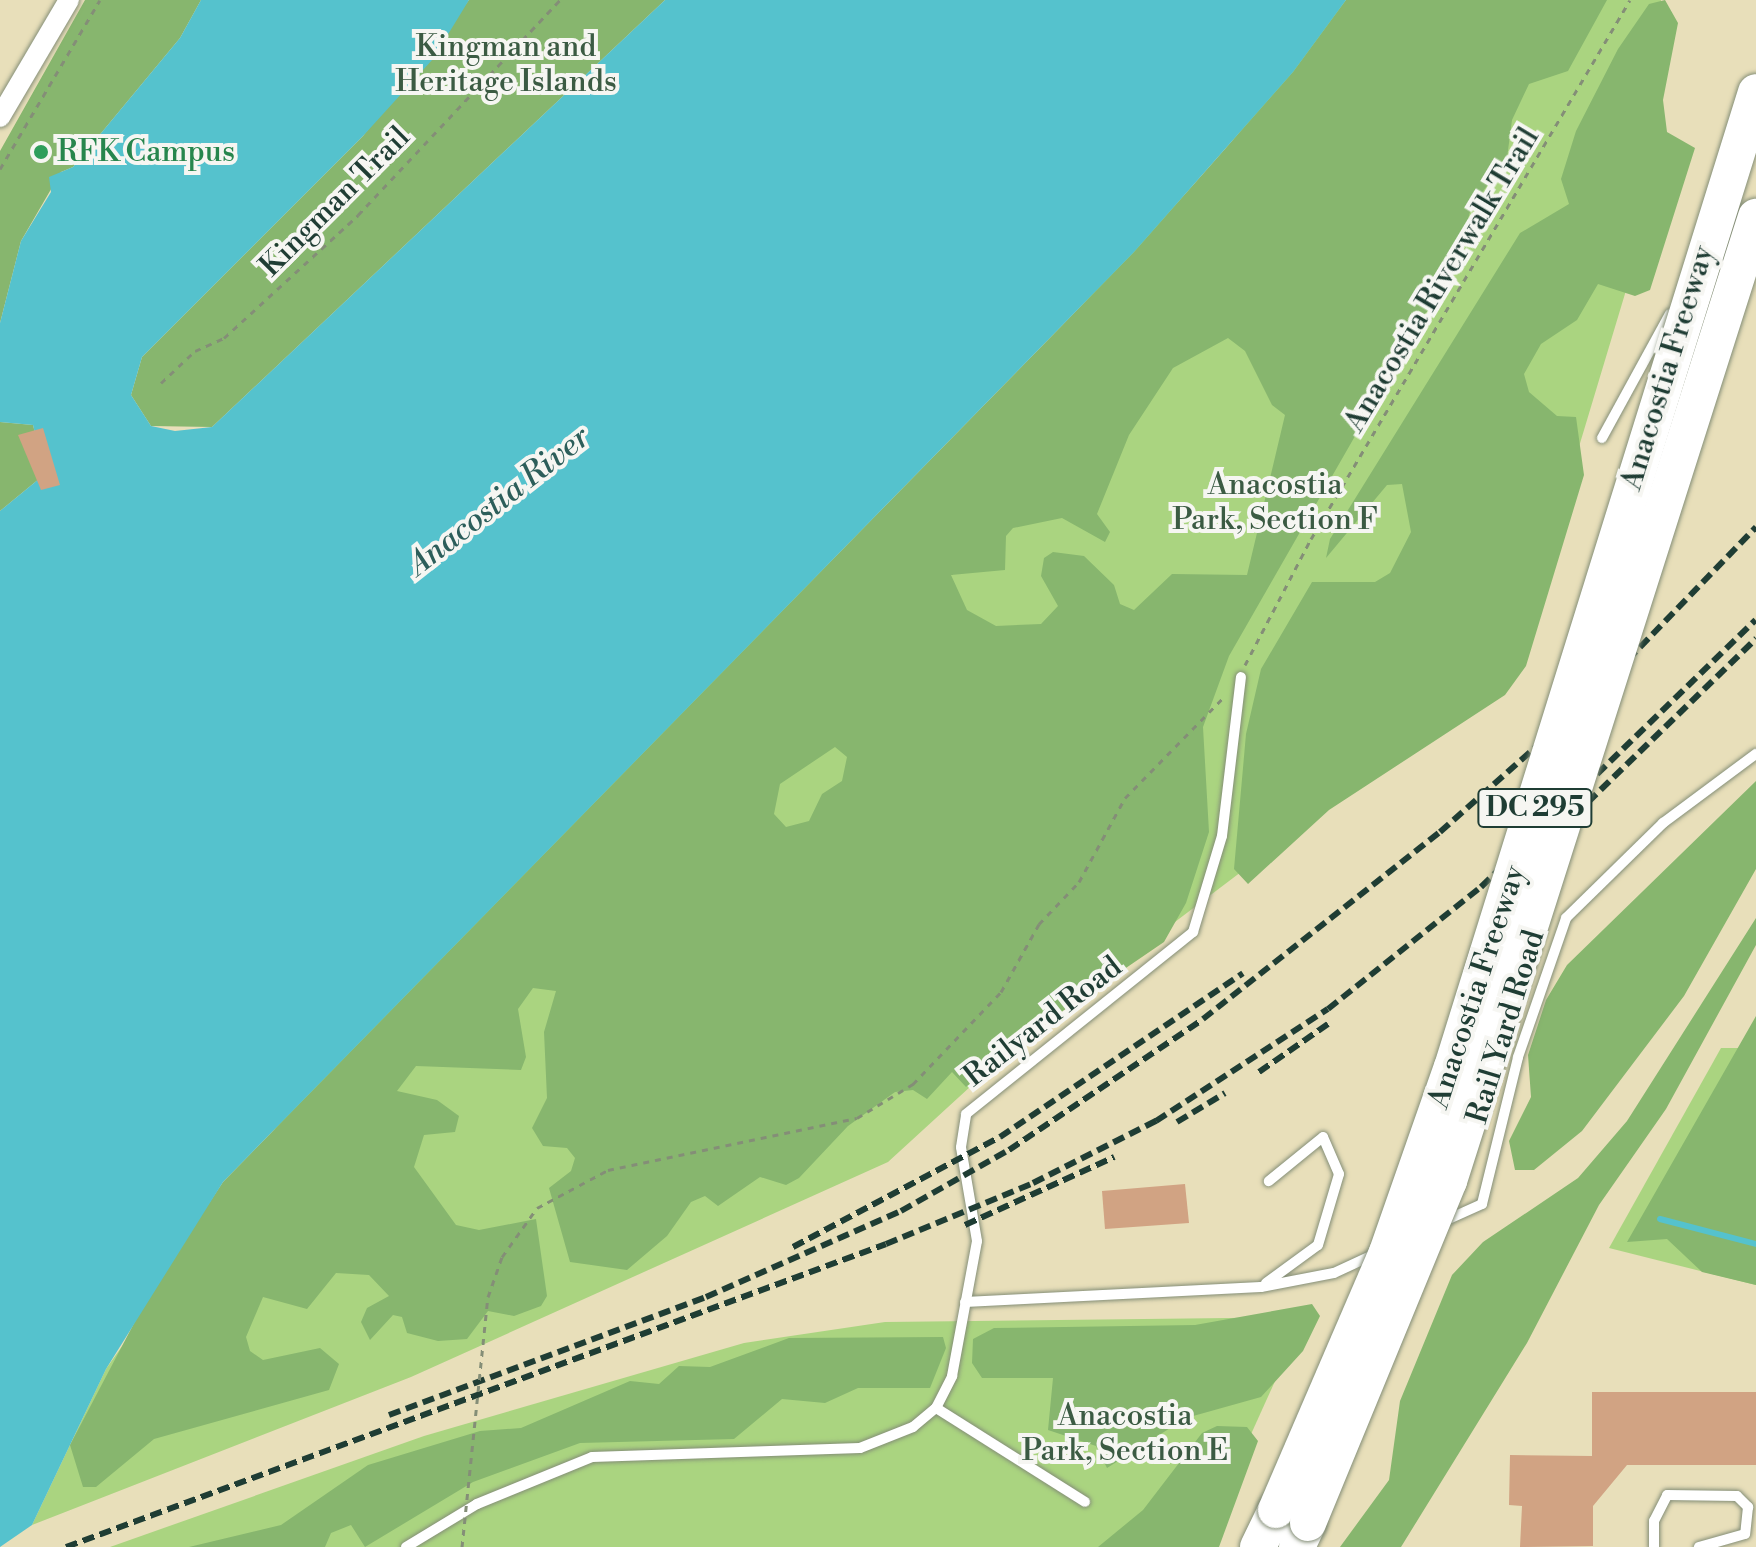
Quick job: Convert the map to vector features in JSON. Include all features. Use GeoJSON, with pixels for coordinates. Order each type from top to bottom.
{"type":"FeatureCollection","features":[{"type":"Feature","properties":{"kind":"highway","name":"Anacostia Freeway"},"geometry":{"type":"LineString","coordinates":[[1293,1527],[1452,1067],[1713,221],[1756,92]]}},
{"type":"Feature","properties":{"kind":"highway","name":"Anacostia Freeway"},"geometry":{"type":"LineString","coordinates":[[1258,1547],[1293,1527],[1449,1181],[1756,217]]}},
{"type":"Feature","properties":{"kind":"street"},"geometry":{"type":"LineString","coordinates":[[0,117],[69,0]]}},
{"type":"Feature","properties":{"kind":"lane"},"geometry":{"type":"LineString","coordinates":[[1602,438],[1713,221]]}},
{"type":"Feature","properties":{"kind":"lane","name":"Railyard Road"},"geometry":{"type":"LineString","coordinates":[[936,1408],[952,1376],[978,1232],[961,1147],[966,1114],[1058,1034],[1166,959],[1193,932],[1212,882],[1241,677]]}},
{"type":"Feature","properties":{"kind":"lane","name":"Rail Yard Road"},"geometry":{"type":"LineString","coordinates":[[965,1302],[1261,1287],[1334,1273],[1482,1204],[1518,1057],[1566,918],[1663,823],[1756,754]]}},
{"type":"Feature","properties":{"kind":"lane"},"geometry":{"type":"LineString","coordinates":[[1261,1287],[1318,1245],[1339,1174],[1323,1137],[1269,1181]]}},
{"type":"Feature","properties":{"kind":"lane"},"geometry":{"type":"LineString","coordinates":[[406,1547],[477,1504],[592,1457],[860,1448],[913,1427],[936,1408],[1085,1502]]}},
{"type":"Feature","properties":{"kind":"lane"},"geometry":{"type":"LineString","coordinates":[[1654,1547],[1654,1521],[1667,1495],[1737,1496],[1748,1507],[1745,1534],[1699,1547]]}},
{"type":"Feature","properties":{"kind":"path"},"geometry":{"type":"LineString","coordinates":[[0,169],[100,0]]}},
{"type":"Feature","properties":{"kind":"path","name":"Kingman Trail"},"geometry":{"type":"LineString","coordinates":[[161,383],[195,351],[224,338],[358,215],[560,0]]}},
{"type":"Feature","properties":{"kind":"path","name":"Anacostia Riverwalk Trail"},"geometry":{"type":"LineString","coordinates":[[462,1547],[488,1297],[511,1240],[537,1208],[608,1170],[857,1118],[913,1084],[1001,992],[1039,924],[1079,882],[1125,798],[1241,677],[1296,564],[1630,0]]}},
{"type":"Feature","properties":{"kind":"green space","name":"RFK Campus"},"geometry":{"type":"Polygon","coordinates":[[[85,0],[201,0],[180,38],[73,167],[61,172],[21,241],[0,323],[0,151],[85,0]]]}},
{"type":"Feature","properties":{"kind":"green space","name":"Kingman and Heritage Islands"},"geometry":{"type":"Polygon","coordinates":[[[469,0],[665,0],[212,427],[151,426],[131,395],[142,357],[363,136],[469,0]]]}},
{"type":"Feature","properties":{"kind":"green space","name":"Anacostia Park, Section F"},"geometry":{"type":"Polygon","coordinates":[[[1346,0],[1661,0],[1649,214],[1513,666],[1031,1031],[888,1162],[411,1377],[32,1525],[106,1369],[289,1109],[1041,349],[1216,161],[1346,0]]]}},
{"type":"Feature","properties":{"kind":"green space","name":"Anacostia Park, Section F"},"geometry":{"type":"Polygon","coordinates":[[[1346,0],[1607,0],[1568,71],[1529,84],[1512,120],[1507,158],[1471,208],[1451,284],[1382,363],[1374,403],[1229,656],[1203,727],[1209,832],[1186,903],[1164,942],[1013,1045],[966,1087],[952,1072],[927,1099],[913,1090],[895,1092],[848,1126],[799,1178],[786,1185],[760,1177],[718,1206],[705,1196],[691,1202],[667,1236],[627,1270],[570,1262],[549,1188],[571,1171],[575,1158],[567,1148],[543,1146],[532,1128],[547,1098],[544,1032],[556,991],[533,988],[518,1009],[526,1057],[521,1070],[416,1066],[397,1091],[437,1100],[459,1116],[455,1132],[424,1135],[414,1167],[456,1225],[479,1230],[536,1219],[547,1296],[541,1306],[514,1316],[488,1311],[467,1339],[438,1341],[407,1333],[402,1317],[393,1315],[370,1340],[361,1322],[367,1308],[389,1296],[369,1275],[336,1273],[307,1309],[263,1297],[246,1337],[250,1351],[263,1360],[320,1348],[339,1364],[329,1390],[154,1439],[96,1487],[83,1487],[70,1445],[151,1291],[223,1182],[1134,252],[1293,72],[1346,0]],[[1228,338],[1173,368],[1129,435],[1097,514],[1110,532],[1105,542],[1062,518],[1013,528],[1006,536],[1005,570],[951,575],[967,610],[996,626],[1041,624],[1058,606],[1041,576],[1044,558],[1053,552],[1084,556],[1114,585],[1120,604],[1134,610],[1172,574],[1247,575],[1285,415],[1272,405],[1245,351],[1228,338]],[[835,747],[780,784],[774,814],[786,827],[809,821],[822,794],[842,781],[847,757],[835,747]]]}},
{"type":"Feature","properties":{"kind":"green space"},"geometry":{"type":"Polygon","coordinates":[[[1665,0],[1678,23],[1663,100],[1667,132],[1695,148],[1650,290],[1635,296],[1598,284],[1577,320],[1541,344],[1524,374],[1529,392],[1557,416],[1576,417],[1584,475],[1526,666],[1505,695],[1329,810],[1248,884],[1234,869],[1246,734],[1261,669],[1312,582],[1375,582],[1390,573],[1411,532],[1402,484],[1387,485],[1326,558],[1330,539],[1520,233],[1569,204],[1561,179],[1576,131],[1618,49],[1649,4],[1665,0]]]}},
{"type":"Feature","properties":{"kind":"green space"},"geometry":{"type":"Polygon","coordinates":[[[0,422],[33,425],[45,474],[0,511],[0,422]]]}},
{"type":"Feature","properties":{"kind":"green space"},"geometry":{"type":"Polygon","coordinates":[[[1756,781],[1756,869],[1684,996],[1582,1131],[1534,1170],[1515,1170],[1509,1141],[1531,1097],[1528,1055],[1546,1000],[1567,965],[1756,781]]]}},
{"type":"Feature","properties":{"kind":"green space"},"geometry":{"type":"Polygon","coordinates":[[[1756,918],[1756,945],[1666,1109],[1599,1205],[1527,1343],[1401,1547],[1340,1547],[1389,1480],[1400,1401],[1452,1275],[1483,1242],[1578,1178],[1627,1121],[1756,918]]]}},
{"type":"Feature","properties":{"kind":"green space"},"geometry":{"type":"Polygon","coordinates":[[[1756,1016],[1756,1285],[1702,1272],[1667,1239],[1627,1242],[1756,1016]]]}},
{"type":"Feature","properties":{"kind":"green space"},"geometry":{"type":"Polygon","coordinates":[[[1721,1048],[1756,1048],[1756,1285],[1609,1248],[1721,1048]]]}},
{"type":"Feature","properties":{"kind":"green space"},"geometry":{"type":"Polygon","coordinates":[[[1312,1304],[1320,1316],[1303,1351],[1261,1397],[1186,1418],[1107,1468],[1096,1446],[1048,1430],[1053,1378],[982,1378],[972,1363],[973,1339],[994,1328],[1195,1325],[1312,1304]]]}},
{"type":"Feature","properties":{"kind":"green space","name":"Anacostia Park, Section E"},"geometry":{"type":"Polygon","coordinates":[[[1304,1317],[1200,1547],[110,1547],[424,1436],[744,1343],[885,1322],[1304,1317]]]}},
{"type":"Feature","properties":{"kind":"green space"},"geometry":{"type":"Polygon","coordinates":[[[943,1337],[946,1348],[930,1388],[858,1388],[825,1403],[782,1399],[734,1439],[580,1443],[473,1482],[365,1547],[351,1525],[331,1533],[325,1547],[189,1547],[281,1525],[368,1465],[480,1431],[521,1428],[630,1381],[659,1384],[679,1366],[710,1367],[789,1338],[943,1337]]]}},
{"type":"Feature","properties":{"kind":"green space"},"geometry":{"type":"Polygon","coordinates":[[[1217,1426],[1247,1427],[1258,1441],[1219,1547],[1098,1547],[1143,1510],[1202,1433],[1217,1426]]]}},
{"type":"Feature","properties":{"kind":"water","name":"Anacostia River"},"geometry":{"type":"Polygon","coordinates":[[[201,0],[469,0],[433,59],[363,136],[142,357],[131,395],[151,426],[175,431],[212,427],[665,0],[1346,0],[1293,72],[1134,252],[223,1182],[106,1369],[32,1525],[0,1547],[0,511],[45,474],[33,425],[0,422],[0,323],[21,241],[51,192],[49,177],[73,167],[180,38],[201,0]]]}},
{"type":"Feature","properties":{"kind":"building"},"geometry":{"type":"Polygon","coordinates":[[[43,428],[60,485],[41,490],[18,435],[43,428]]]}},
{"type":"Feature","properties":{"kind":"building"},"geometry":{"type":"Polygon","coordinates":[[[1185,1184],[1189,1223],[1105,1229],[1102,1191],[1185,1184]]]}},
{"type":"Feature","properties":{"kind":"building"},"geometry":{"type":"Polygon","coordinates":[[[1592,1392],[1756,1392],[1756,1465],[1627,1465],[1593,1506],[1593,1546],[1520,1547],[1522,1506],[1509,1505],[1510,1455],[1592,1456],[1592,1392]]]}},
{"type":"Feature","properties":{"kind":"waterway"},"geometry":{"type":"LineString","coordinates":[[1660,1219],[1756,1244]]}},
{"type":"Feature","properties":{"kind":"railway"},"geometry":{"type":"LineString","coordinates":[[389,1415],[706,1297],[901,1211],[1009,1150],[1203,1019],[1440,832],[1590,699],[1756,527]]}},
{"type":"Feature","properties":{"kind":"railway"},"geometry":{"type":"LineString","coordinates":[[66,1547],[886,1244],[1033,1183],[1156,1121],[1328,1009],[1481,887],[1756,620]]}},
{"type":"Feature","properties":{"kind":"railway"},"geometry":{"type":"LineString","coordinates":[[1549,840],[1756,639]]}},
{"type":"Feature","properties":{"kind":"railway"},"geometry":{"type":"LineString","coordinates":[[793,1247],[1000,1137],[1243,973]]}},
{"type":"Feature","properties":{"kind":"railway"},"geometry":{"type":"LineString","coordinates":[[1259,1072],[1328,1024]]}},
{"type":"Feature","properties":{"kind":"railway"},"geometry":{"type":"LineString","coordinates":[[1177,1122],[1225,1093]]}},
{"type":"Feature","properties":{"kind":"railway"},"geometry":{"type":"LineString","coordinates":[[965,1225],[1114,1157]]}},
{"type":"Feature","properties":{"kind":"place","name":"RFK Campus"},"geometry":{"type":"Point","coordinates":[41,152]}}]}
